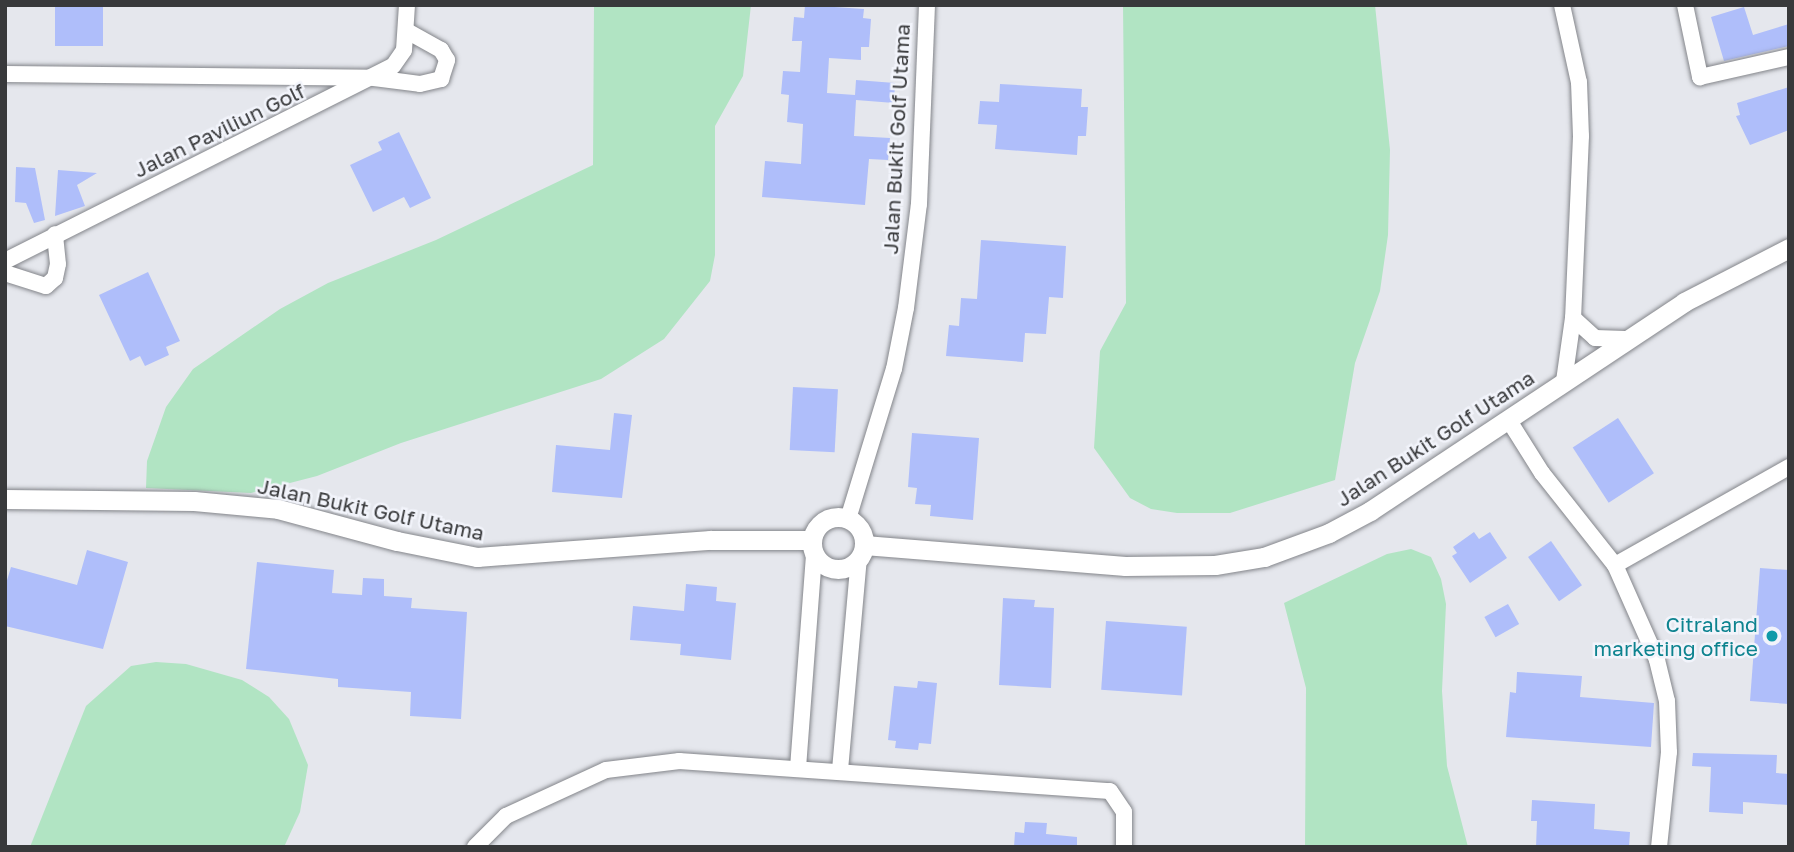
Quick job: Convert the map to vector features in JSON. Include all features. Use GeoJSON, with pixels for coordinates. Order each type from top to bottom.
{"type":"FeatureCollection","features":[{"type":"Feature","properties":{"kind":"street","name":"Jalan Paviliun Golf"},"geometry":{"type":"LineString","coordinates":[[5,261],[374,78],[393,66],[404,50],[407,5]]}},
{"type":"Feature","properties":{"kind":"street","name":"Jalan Bukit Golf Utama"},"geometry":{"type":"LineString","coordinates":[[848,519],[894,369],[906,308],[919,204],[927,5]]}},
{"type":"Feature","properties":{"kind":"street"},"geometry":{"type":"LineString","coordinates":[[1562,5],[1580,82],[1573,318],[1564,381]]}},
{"type":"Feature","properties":{"kind":"street"},"geometry":{"type":"LineString","coordinates":[[1685,5],[1700,77],[1789,57]]}},
{"type":"Feature","properties":{"kind":"street"},"geometry":{"type":"LineString","coordinates":[[5,74],[374,78],[420,83],[441,79],[447,61],[441,51],[407,31]]}},
{"type":"Feature","properties":{"kind":"street"},"geometry":{"type":"LineString","coordinates":[[5,273],[22,282],[46,286],[55,278],[58,264],[55,234]]}},
{"type":"Feature","properties":{"kind":"street","name":"Jalan Bukit Golf Utama"},"geometry":{"type":"LineString","coordinates":[[862,552],[1125,566],[1215,565],[1264,557],[1329,533],[1370,511],[1684,302],[1789,248]]}},
{"type":"Feature","properties":{"kind":"street"},"geometry":{"type":"LineString","coordinates":[[1573,318],[1595,338],[1625,340]]}},
{"type":"Feature","properties":{"kind":"street"},"geometry":{"type":"LineString","coordinates":[[1508,419],[1542,473],[1615,565],[1643,622],[1667,701],[1668,752],[1659,847]]}},
{"type":"Feature","properties":{"kind":"street"},"geometry":{"type":"LineString","coordinates":[[1615,565],[1789,467]]}},
{"type":"Feature","properties":{"kind":"street","name":"Jalan Bukit Golf Utama"},"geometry":{"type":"LineString","coordinates":[[5,499],[194,501],[278,509],[397,541],[477,557],[710,540],[813,547]]}},
{"type":"Feature","properties":{"kind":"street"},"geometry":{"type":"LineString","coordinates":[[798,768],[813,547],[824,521],[848,519],[862,532],[862,552],[840,770]]}},
{"type":"Feature","properties":{"kind":"street"},"geometry":{"type":"LineString","coordinates":[[813,547],[835,569],[851,566],[862,552]]}},
{"type":"Feature","properties":{"kind":"street"},"geometry":{"type":"LineString","coordinates":[[475,847],[506,816],[606,770],[679,761],[840,770],[1110,792],[1124,813],[1124,847]]}},
{"type":"Feature","properties":{"kind":"green space"},"geometry":{"type":"Polygon","coordinates":[[[594,5],[751,5],[743,76],[715,126],[715,255],[710,281],[664,339],[601,379],[401,443],[317,476],[251,493],[146,488],[147,461],[166,407],[193,369],[280,309],[328,283],[436,240],[593,165],[594,5]]]}},
{"type":"Feature","properties":{"kind":"green space"},"geometry":{"type":"Polygon","coordinates":[[[1123,5],[1375,5],[1390,150],[1388,235],[1380,291],[1355,363],[1335,480],[1230,513],[1177,513],[1151,509],[1130,498],[1094,448],[1100,351],[1126,303],[1123,5]]]}},
{"type":"Feature","properties":{"kind":"green space"},"geometry":{"type":"Polygon","coordinates":[[[1411,549],[1431,557],[1441,579],[1446,604],[1442,691],[1447,766],[1468,847],[1305,847],[1306,688],[1284,603],[1387,554],[1411,549]]]}},
{"type":"Feature","properties":{"kind":"green space"},"geometry":{"type":"Polygon","coordinates":[[[156,662],[186,664],[242,680],[269,697],[289,719],[308,765],[300,812],[284,847],[30,847],[86,706],[131,666],[156,662]]]}},
{"type":"Feature","properties":{"kind":"building"},"geometry":{"type":"Polygon","coordinates":[[[55,5],[103,5],[103,46],[55,46],[55,5]]]}},
{"type":"Feature","properties":{"kind":"building"},"geometry":{"type":"Polygon","coordinates":[[[805,5],[864,9],[863,18],[871,19],[869,47],[861,47],[861,60],[829,58],[827,93],[855,95],[856,80],[895,83],[894,103],[856,100],[854,136],[890,138],[888,160],[869,159],[865,205],[762,197],[765,161],[801,164],[803,124],[787,122],[789,95],[781,94],[783,71],[800,72],[802,41],[792,41],[794,17],[804,18],[805,5]]]}},
{"type":"Feature","properties":{"kind":"building"},"geometry":{"type":"Polygon","coordinates":[[[1744,7],[1753,35],[1789,24],[1789,46],[1724,61],[1711,17],[1744,7]]]}},
{"type":"Feature","properties":{"kind":"building"},"geometry":{"type":"Polygon","coordinates":[[[1000,84],[1082,89],[1081,107],[1088,107],[1086,136],[1078,136],[1077,155],[995,149],[997,125],[978,124],[980,101],[999,102],[1000,84]]]}},
{"type":"Feature","properties":{"kind":"building"},"geometry":{"type":"Polygon","coordinates":[[[1789,87],[1789,130],[1750,145],[1736,116],[1740,115],[1737,103],[1789,87]]]}},
{"type":"Feature","properties":{"kind":"building"},"geometry":{"type":"Polygon","coordinates":[[[399,132],[431,198],[410,208],[404,197],[373,212],[350,165],[382,150],[378,142],[399,132]]]}},
{"type":"Feature","properties":{"kind":"building"},"geometry":{"type":"Polygon","coordinates":[[[16,167],[35,168],[45,220],[34,223],[26,203],[15,202],[16,167]]]}},
{"type":"Feature","properties":{"kind":"building"},"geometry":{"type":"Polygon","coordinates":[[[58,170],[97,173],[77,185],[85,206],[55,216],[58,170]]]}},
{"type":"Feature","properties":{"kind":"building"},"geometry":{"type":"Polygon","coordinates":[[[981,240],[1066,246],[1063,298],[1049,297],[1046,334],[1025,333],[1023,362],[946,356],[949,325],[959,326],[961,298],[977,299],[981,240]]]}},
{"type":"Feature","properties":{"kind":"building"},"geometry":{"type":"Polygon","coordinates":[[[148,272],[180,341],[166,347],[169,355],[145,366],[140,356],[130,361],[99,295],[148,272]]]}},
{"type":"Feature","properties":{"kind":"building"},"geometry":{"type":"Polygon","coordinates":[[[793,387],[838,389],[835,452],[790,450],[793,387]]]}},
{"type":"Feature","properties":{"kind":"building"},"geometry":{"type":"Polygon","coordinates":[[[614,413],[632,415],[622,498],[552,492],[556,445],[610,450],[614,413]]]}},
{"type":"Feature","properties":{"kind":"building"},"geometry":{"type":"Polygon","coordinates":[[[1618,418],[1654,473],[1609,503],[1573,447],[1618,418]]]}},
{"type":"Feature","properties":{"kind":"building"},"geometry":{"type":"Polygon","coordinates":[[[912,433],[979,438],[973,520],[930,516],[931,505],[915,504],[917,488],[908,487],[912,433]]]}},
{"type":"Feature","properties":{"kind":"building"},"geometry":{"type":"Polygon","coordinates":[[[1474,532],[1479,539],[1490,532],[1507,558],[1470,583],[1452,556],[1457,553],[1453,547],[1474,532]]]}},
{"type":"Feature","properties":{"kind":"building"},"geometry":{"type":"Polygon","coordinates":[[[1551,541],[1582,585],[1559,601],[1528,557],[1551,541]]]}},
{"type":"Feature","properties":{"kind":"building"},"geometry":{"type":"Polygon","coordinates":[[[87,550],[128,562],[103,649],[5,626],[5,587],[11,567],[77,585],[87,550]]]}},
{"type":"Feature","properties":{"kind":"building"},"geometry":{"type":"Polygon","coordinates":[[[257,562],[334,570],[332,593],[362,595],[363,578],[384,579],[384,596],[412,598],[411,608],[467,612],[461,719],[410,716],[411,692],[338,687],[338,679],[246,669],[257,562]]]}},
{"type":"Feature","properties":{"kind":"building","name":"Citraland marketing office"},"geometry":{"type":"Polygon","coordinates":[[[1760,568],[1789,570],[1789,704],[1750,701],[1760,568]]]}},
{"type":"Feature","properties":{"kind":"building"},"geometry":{"type":"Polygon","coordinates":[[[686,584],[717,587],[716,601],[736,603],[731,660],[680,655],[681,644],[630,640],[633,606],[684,611],[686,584]]]}},
{"type":"Feature","properties":{"kind":"building"},"geometry":{"type":"Polygon","coordinates":[[[1003,598],[1035,600],[1034,607],[1054,608],[1051,688],[999,685],[1003,598]]]}},
{"type":"Feature","properties":{"kind":"building"},"geometry":{"type":"Polygon","coordinates":[[[1508,604],[1519,624],[1496,637],[1484,617],[1508,604]]]}},
{"type":"Feature","properties":{"kind":"building"},"geometry":{"type":"Polygon","coordinates":[[[1106,621],[1187,627],[1182,695],[1101,690],[1106,621]]]}},
{"type":"Feature","properties":{"kind":"building"},"geometry":{"type":"Polygon","coordinates":[[[1517,672],[1582,676],[1580,697],[1654,703],[1651,747],[1506,737],[1510,692],[1516,693],[1517,672]]]}},
{"type":"Feature","properties":{"kind":"building"},"geometry":{"type":"Polygon","coordinates":[[[918,681],[937,683],[931,744],[919,743],[918,750],[895,748],[896,741],[888,740],[894,686],[917,688],[918,681]]]}},
{"type":"Feature","properties":{"kind":"building"},"geometry":{"type":"Polygon","coordinates":[[[1693,753],[1777,755],[1776,773],[1789,774],[1789,805],[1743,802],[1743,814],[1709,812],[1711,767],[1692,766],[1693,753]]]}},
{"type":"Feature","properties":{"kind":"building"},"geometry":{"type":"Polygon","coordinates":[[[1532,800],[1595,804],[1594,829],[1630,832],[1629,847],[1536,847],[1537,821],[1531,821],[1532,800]]]}},
{"type":"Feature","properties":{"kind":"building"},"geometry":{"type":"Polygon","coordinates":[[[1025,822],[1047,823],[1046,834],[1077,837],[1077,847],[1014,847],[1015,832],[1024,833],[1025,822]]]}},
{"type":"Feature","properties":{"kind":"place","name":"Citraland marketing office"},"geometry":{"type":"Point","coordinates":[1772,636]}}]}
